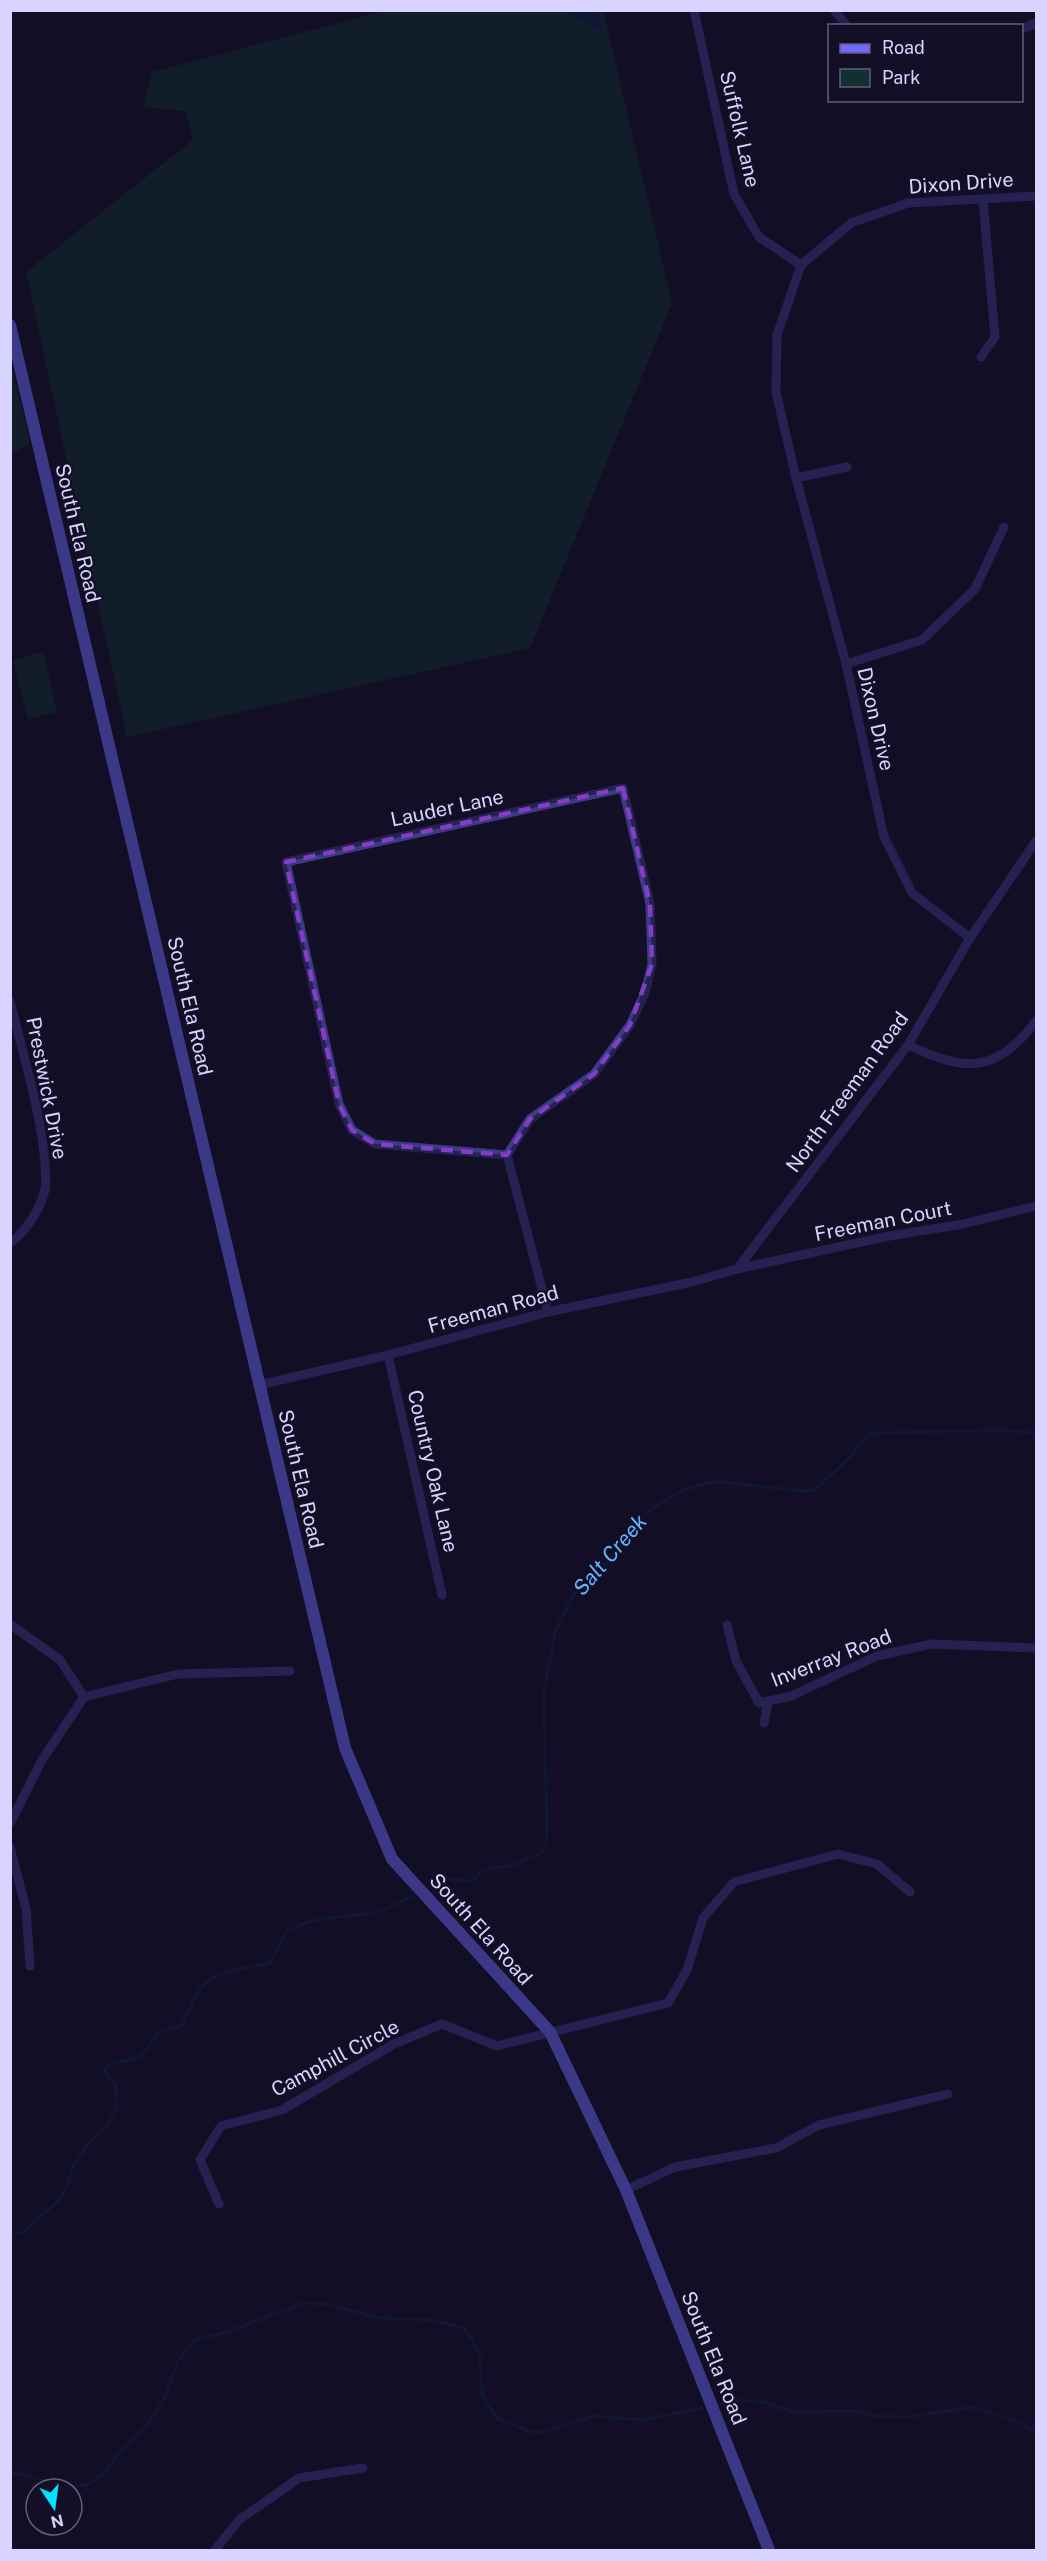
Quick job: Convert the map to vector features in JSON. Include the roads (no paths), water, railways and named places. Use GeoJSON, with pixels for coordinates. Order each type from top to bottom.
{"type":"FeatureCollection","features":[{"type":"Feature","properties":{"kind":"main road","name":"South Ela Road"},"geometry":{"type":"LineString","coordinates":[[10,325],[345,1748],[392,1859],[550,2032],[626,2190],[769,2550]]}},
{"type":"Feature","properties":{"kind":"street","name":"Suffolk Lane"},"geometry":{"type":"LineString","coordinates":[[694,10],[734,194],[759,237],[801,265]]}},
{"type":"Feature","properties":{"kind":"street"},"geometry":{"type":"LineString","coordinates":[[834,10],[844,24]]}},
{"type":"Feature","properties":{"kind":"street","name":"Dixon Drive"},"geometry":{"type":"LineString","coordinates":[[970,938],[912,893],[884,837],[846,664],[796,478],[776,392],[777,335],[801,265],[851,223],[908,203],[1036,196]]}},
{"type":"Feature","properties":{"kind":"street"},"geometry":{"type":"LineString","coordinates":[[981,357],[995,337],[983,200]]}},
{"type":"Feature","properties":{"kind":"street"},"geometry":{"type":"LineString","coordinates":[[796,478],[847,467]]}},
{"type":"Feature","properties":{"kind":"street"},"geometry":{"type":"LineString","coordinates":[[846,664],[922,640],[975,589],[1004,527]]}},
{"type":"Feature","properties":{"kind":"street","name":"Lauder Lane"},"geometry":{"type":"LineString","coordinates":[[623,788],[650,904],[652,964],[645,993],[630,1025],[594,1074],[530,1119],[507,1155],[375,1144],[352,1130],[339,1104],[286,862],[623,788]]}},
{"type":"Feature","properties":{"kind":"street","name":"North Freeman Road"},"geometry":{"type":"LineString","coordinates":[[737,1269],[908,1045],[970,938],[1036,841]]}},
{"type":"Feature","properties":{"kind":"street","name":"Prestwick Drive"},"geometry":{"type":"LineString","coordinates":[[10,1001],[41,1131],[46,1177],[45,1191],[35,1214],[18,1238],[10,1243]]}},
{"type":"Feature","properties":{"kind":"street"},"geometry":{"type":"LineString","coordinates":[[908,1045],[939,1060],[979,1064],[1005,1054],[1020,1042],[1036,1021]]}},
{"type":"Feature","properties":{"kind":"street"},"geometry":{"type":"LineString","coordinates":[[507,1155],[548,1312]]}},
{"type":"Feature","properties":{"kind":"street","name":"Freeman Court"},"geometry":{"type":"LineString","coordinates":[[737,1269],[889,1236],[963,1224],[1036,1206]]}},
{"type":"Feature","properties":{"kind":"street","name":"Freeman Road"},"geometry":{"type":"LineString","coordinates":[[259,1385],[388,1355],[548,1312],[692,1282],[737,1269]]}},
{"type":"Feature","properties":{"kind":"street","name":"Country Oak Lane"},"geometry":{"type":"LineString","coordinates":[[388,1355],[442,1595]]}},
{"type":"Feature","properties":{"kind":"street"},"geometry":{"type":"LineString","coordinates":[[10,1624],[60,1660],[84,1697]]}},
{"type":"Feature","properties":{"kind":"street","name":"Inverray Road"},"geometry":{"type":"LineString","coordinates":[[727,1625],[736,1661],[759,1703],[791,1696],[877,1656],[932,1644],[1036,1648]]}},
{"type":"Feature","properties":{"kind":"street"},"geometry":{"type":"LineString","coordinates":[[10,1823],[42,1760],[84,1697],[178,1674],[290,1671]]}},
{"type":"Feature","properties":{"kind":"street"},"geometry":{"type":"LineString","coordinates":[[764,1723],[768,1701]]}},
{"type":"Feature","properties":{"kind":"street"},"geometry":{"type":"LineString","coordinates":[[10,1847],[26,1909],[30,1966]]}},
{"type":"Feature","properties":{"kind":"street"},"geometry":{"type":"LineString","coordinates":[[550,2032],[668,2003],[687,1970],[703,1918],[734,1882],[838,1854],[877,1864],[910,1892]]}},
{"type":"Feature","properties":{"kind":"street","name":"Camphill Circle"},"geometry":{"type":"LineString","coordinates":[[219,2205],[200,2160],[221,2126],[282,2110],[394,2044],[442,2024],[497,2046],[550,2032]]}},
{"type":"Feature","properties":{"kind":"street"},"geometry":{"type":"LineString","coordinates":[[626,2190],[675,2167],[776,2148],[819,2125],[948,2094]]}},
{"type":"Feature","properties":{"kind":"street"},"geometry":{"type":"LineString","coordinates":[[215,2550],[239,2520],[299,2478],[363,2468]]}},
{"type":"Feature","properties":{"kind":"water"},"geometry":{"type":"Polygon","coordinates":[[[567,11],[596,11],[602,30],[568,13],[567,11]]]}},
{"type":"Feature","properties":{"kind":"waterway"},"geometry":{"type":"LineString","coordinates":[[596,10],[602,30]]}},
{"type":"Feature","properties":{"kind":"waterway","name":"Salt Creek"},"geometry":{"type":"LineString","coordinates":[[430,1886],[442,1879],[473,1881],[483,1870],[515,1865],[543,1852],[547,1839],[544,1693],[555,1632],[574,1594],[598,1574],[621,1537],[650,1510],[683,1490],[707,1483],[720,1482],[802,1491],[815,1490],[869,1435],[1001,1430],[1036,1433]]}},
{"type":"Feature","properties":{"kind":"waterway","name":"Salt Creek"},"geometry":{"type":"LineString","coordinates":[[10,2236],[25,2231],[60,2199],[69,2181],[71,2169],[90,2141],[107,2127],[116,2109],[115,2084],[105,2071],[109,2064],[139,2056],[148,2048],[157,2033],[182,2026],[196,1996],[208,1981],[234,1970],[270,1963],[286,1932],[320,1919],[375,1913],[413,1896]]}},
{"type":"Feature","properties":{"kind":"waterway"},"geometry":{"type":"LineString","coordinates":[[10,2469],[13,2473],[74,2487],[86,2485],[104,2474],[120,2452],[144,2428],[164,2400],[178,2361],[195,2340],[226,2332],[304,2303],[328,2304],[378,2318],[432,2320],[463,2328],[472,2339],[480,2357],[482,2395],[491,2409],[497,2418],[531,2432],[543,2432],[594,2416],[643,2420],[702,2408]]}},
{"type":"Feature","properties":{"kind":"waterway"},"geometry":{"type":"LineString","coordinates":[[721,2404],[739,2400],[762,2402],[795,2412],[854,2411],[876,2416],[906,2417],[974,2407],[1019,2422],[1036,2433]]}}]}
